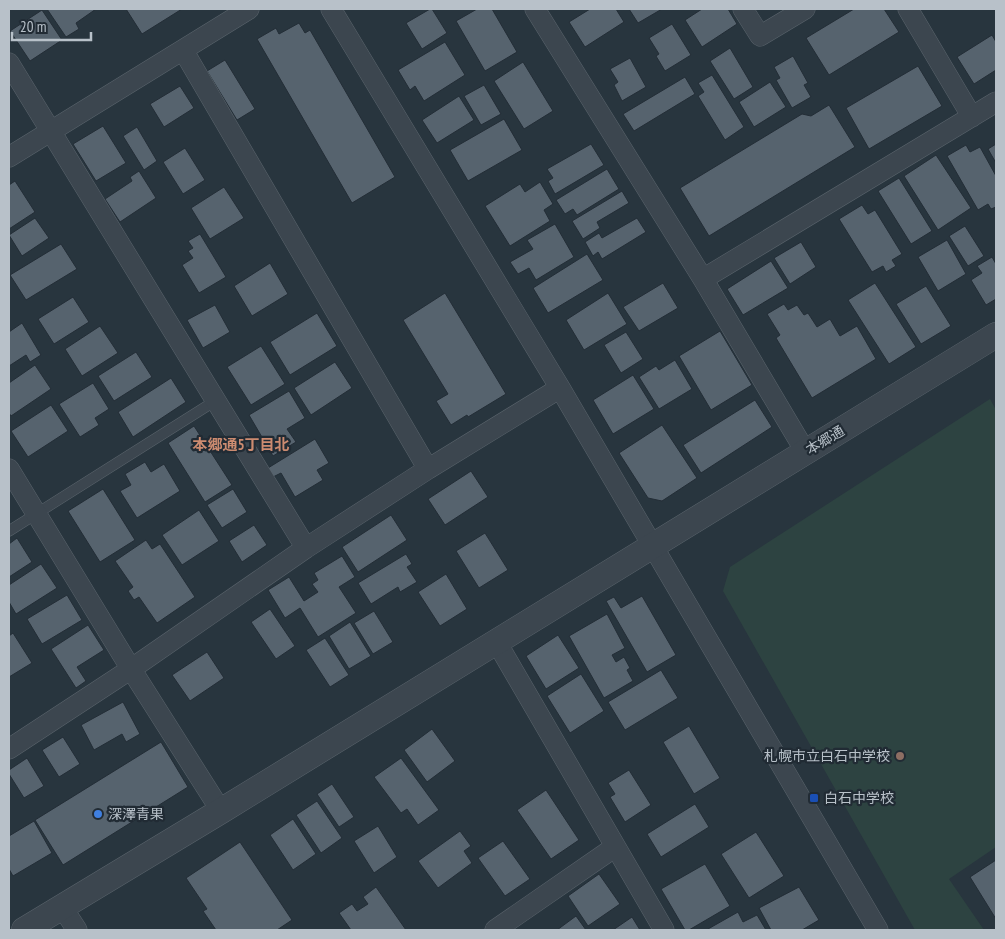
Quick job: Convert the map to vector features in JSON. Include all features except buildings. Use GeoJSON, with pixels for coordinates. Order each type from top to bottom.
{"type":"FeatureCollection","features":[{"type":"Feature","properties":{"kind":"street"},"geometry":{"type":"LineString","coordinates":[[9,157],[249,9]]}},
{"type":"Feature","properties":{"kind":"street"},"geometry":{"type":"LineString","coordinates":[[331,9],[654,545],[878,930]]}},
{"type":"Feature","properties":{"kind":"street"},"geometry":{"type":"LineString","coordinates":[[535,9],[703,279],[805,452]]}},
{"type":"Feature","properties":{"kind":"street"},"geometry":{"type":"LineString","coordinates":[[743,9],[760,36],[805,9]]}},
{"type":"Feature","properties":{"kind":"street"},"geometry":{"type":"LineString","coordinates":[[908,9],[972,117]]}},
{"type":"Feature","properties":{"kind":"street"},"geometry":{"type":"LineString","coordinates":[[183,50],[428,469]]}},
{"type":"Feature","properties":{"kind":"street"},"geometry":{"type":"LineString","coordinates":[[9,63],[306,548]]}},
{"type":"Feature","properties":{"kind":"street"},"geometry":{"type":"LineString","coordinates":[[703,279],[996,102]]}},
{"type":"Feature","properties":{"kind":"street","name":"本郷通"},"geometry":{"type":"LineString","coordinates":[[24,930],[996,335]]}},
{"type":"Feature","properties":{"kind":"street"},"geometry":{"type":"LineString","coordinates":[[9,749],[131,669],[306,548],[428,469],[560,388]]}},
{"type":"Feature","properties":{"kind":"street"},"geometry":{"type":"LineString","coordinates":[[9,469],[131,669],[221,811]]}},
{"type":"Feature","properties":{"kind":"street"},"geometry":{"type":"LineString","coordinates":[[496,641],[664,930]]}},
{"type":"Feature","properties":{"kind":"street"},"geometry":{"type":"LineString","coordinates":[[496,930],[615,847]]}},
{"type":"Feature","properties":{"kind":"street"},"geometry":{"type":"LineString","coordinates":[[62,907],[78,930]]}},
{"type":"Feature","properties":{"kind":"lane"},"geometry":{"type":"LineString","coordinates":[[9,531],[215,401]]}},
{"type":"Feature","properties":{"kind":"green space","name":"札幌市立白石中学校"},"geometry":{"type":"Polygon","coordinates":[[[990,399],[996,410],[996,847],[949,879],[984,930],[915,930],[723,591],[730,567],[990,399]]]}},
{"type":"Feature","properties":{"kind":"place","name":"札幌市立白石中学校"},"geometry":{"type":"Point","coordinates":[900,756]}},
{"type":"Feature","properties":{"kind":"place","name":"白石中学校"},"geometry":{"type":"Point","coordinates":[814,798]}},
{"type":"Feature","properties":{"kind":"place","name":"深澤青果"},"geometry":{"type":"Point","coordinates":[98,814]}},
{"type":"Feature","properties":{"kind":"district","name":"本郷通5丁目北"},"geometry":{"type":"Point","coordinates":[241,445]}}]}
